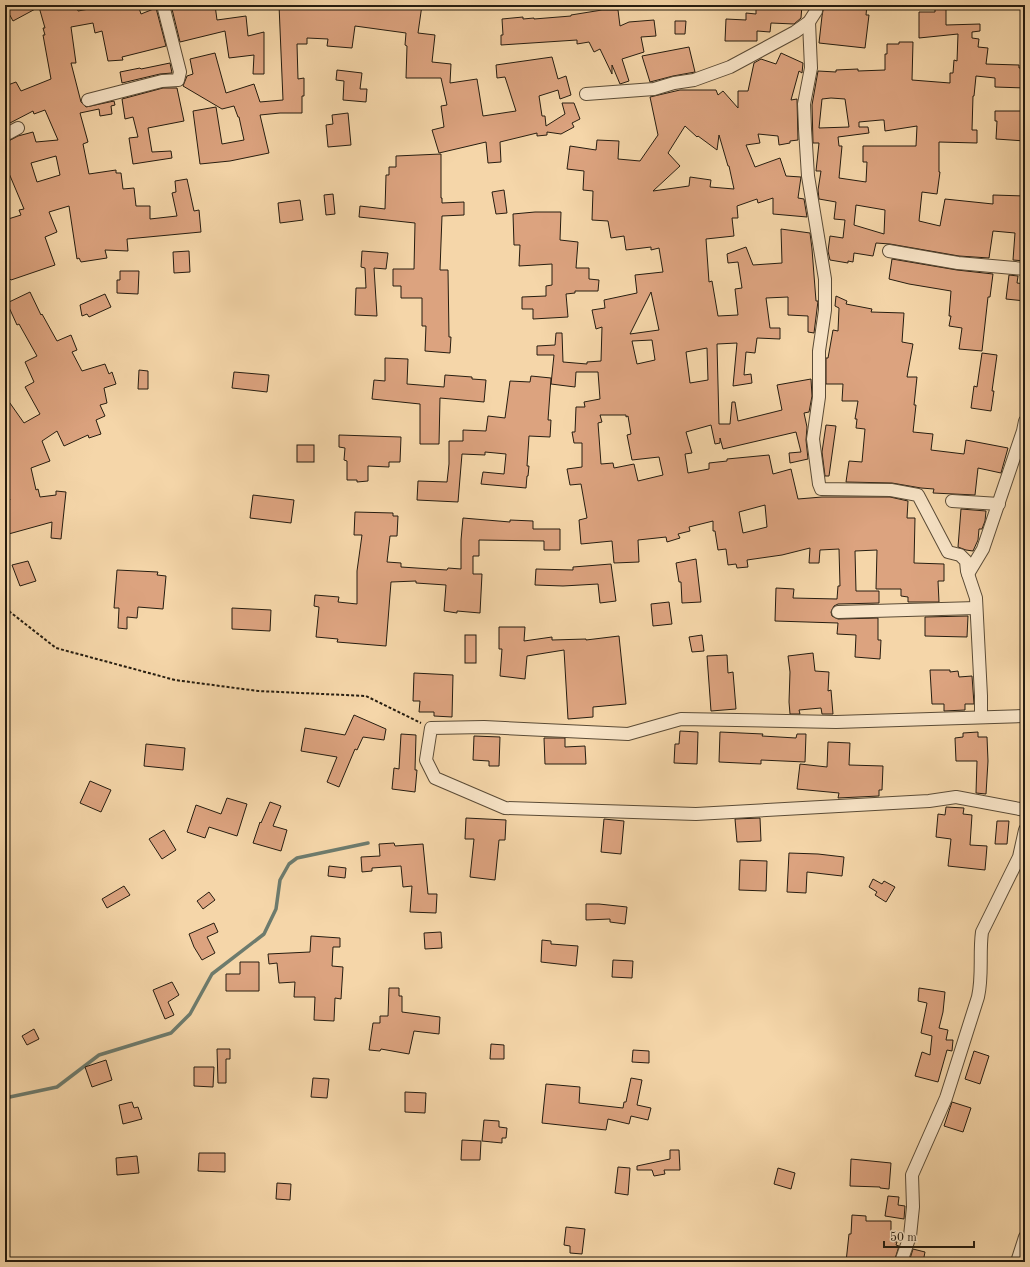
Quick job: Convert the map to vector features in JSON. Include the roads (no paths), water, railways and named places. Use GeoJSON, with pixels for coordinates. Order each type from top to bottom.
{"type":"FeatureCollection","features":[{"type":"Feature","properties":{"kind":"street"},"geometry":{"type":"LineString","coordinates":[[88,100],[162,81],[178,80],[180,72],[162,5]]}},
{"type":"Feature","properties":{"kind":"street"},"geometry":{"type":"LineString","coordinates":[[586,94],[654,90],[674,83],[694,80],[730,67],[796,32],[809,22],[816,10],[817,5]]}},
{"type":"Feature","properties":{"kind":"street"},"geometry":{"type":"LineString","coordinates":[[809,22],[811,68],[804,104],[808,176],[825,279],[825,310],[819,352],[819,397],[813,439],[819,484],[821,489],[891,490],[918,496],[948,552],[960,555],[966,561],[968,574],[976,598],[982,696],[981,718]]}},
{"type":"Feature","properties":{"kind":"street"},"geometry":{"type":"LineString","coordinates":[[5,136],[18,128]]}},
{"type":"Feature","properties":{"kind":"street"},"geometry":{"type":"LineString","coordinates":[[889,251],[958,263],[1025,269]]}},
{"type":"Feature","properties":{"kind":"street"},"geometry":{"type":"LineString","coordinates":[[968,574],[983,549],[1023,431],[1025,421]]}},
{"type":"Feature","properties":{"kind":"street"},"geometry":{"type":"LineString","coordinates":[[952,501],[999,504]]}},
{"type":"Feature","properties":{"kind":"street"},"geometry":{"type":"LineString","coordinates":[[838,612],[976,608]]}},
{"type":"Feature","properties":{"kind":"street"},"geometry":{"type":"LineString","coordinates":[[1025,716],[836,722],[681,719],[628,734],[484,727],[432,728],[426,760],[435,778],[505,808],[696,814],[929,801],[956,797],[1025,810]]}},
{"type":"Feature","properties":{"kind":"street"},"geometry":{"type":"LineString","coordinates":[[901,1262],[910,1236],[913,1207],[912,1175],[946,1098],[978,997],[981,985],[982,932],[1022,857],[1025,830]]}},
{"type":"Feature","properties":{"kind":"street"},"geometry":{"type":"LineString","coordinates":[[1017,1262],[1025,1237]]}},
{"type":"Feature","properties":{"kind":"waterway"},"geometry":{"type":"LineString","coordinates":[[5,1098],[57,1087],[99,1055],[171,1033],[190,1014],[212,974],[264,934],[276,909],[280,880],[289,864],[297,858],[368,843]]}}]}
